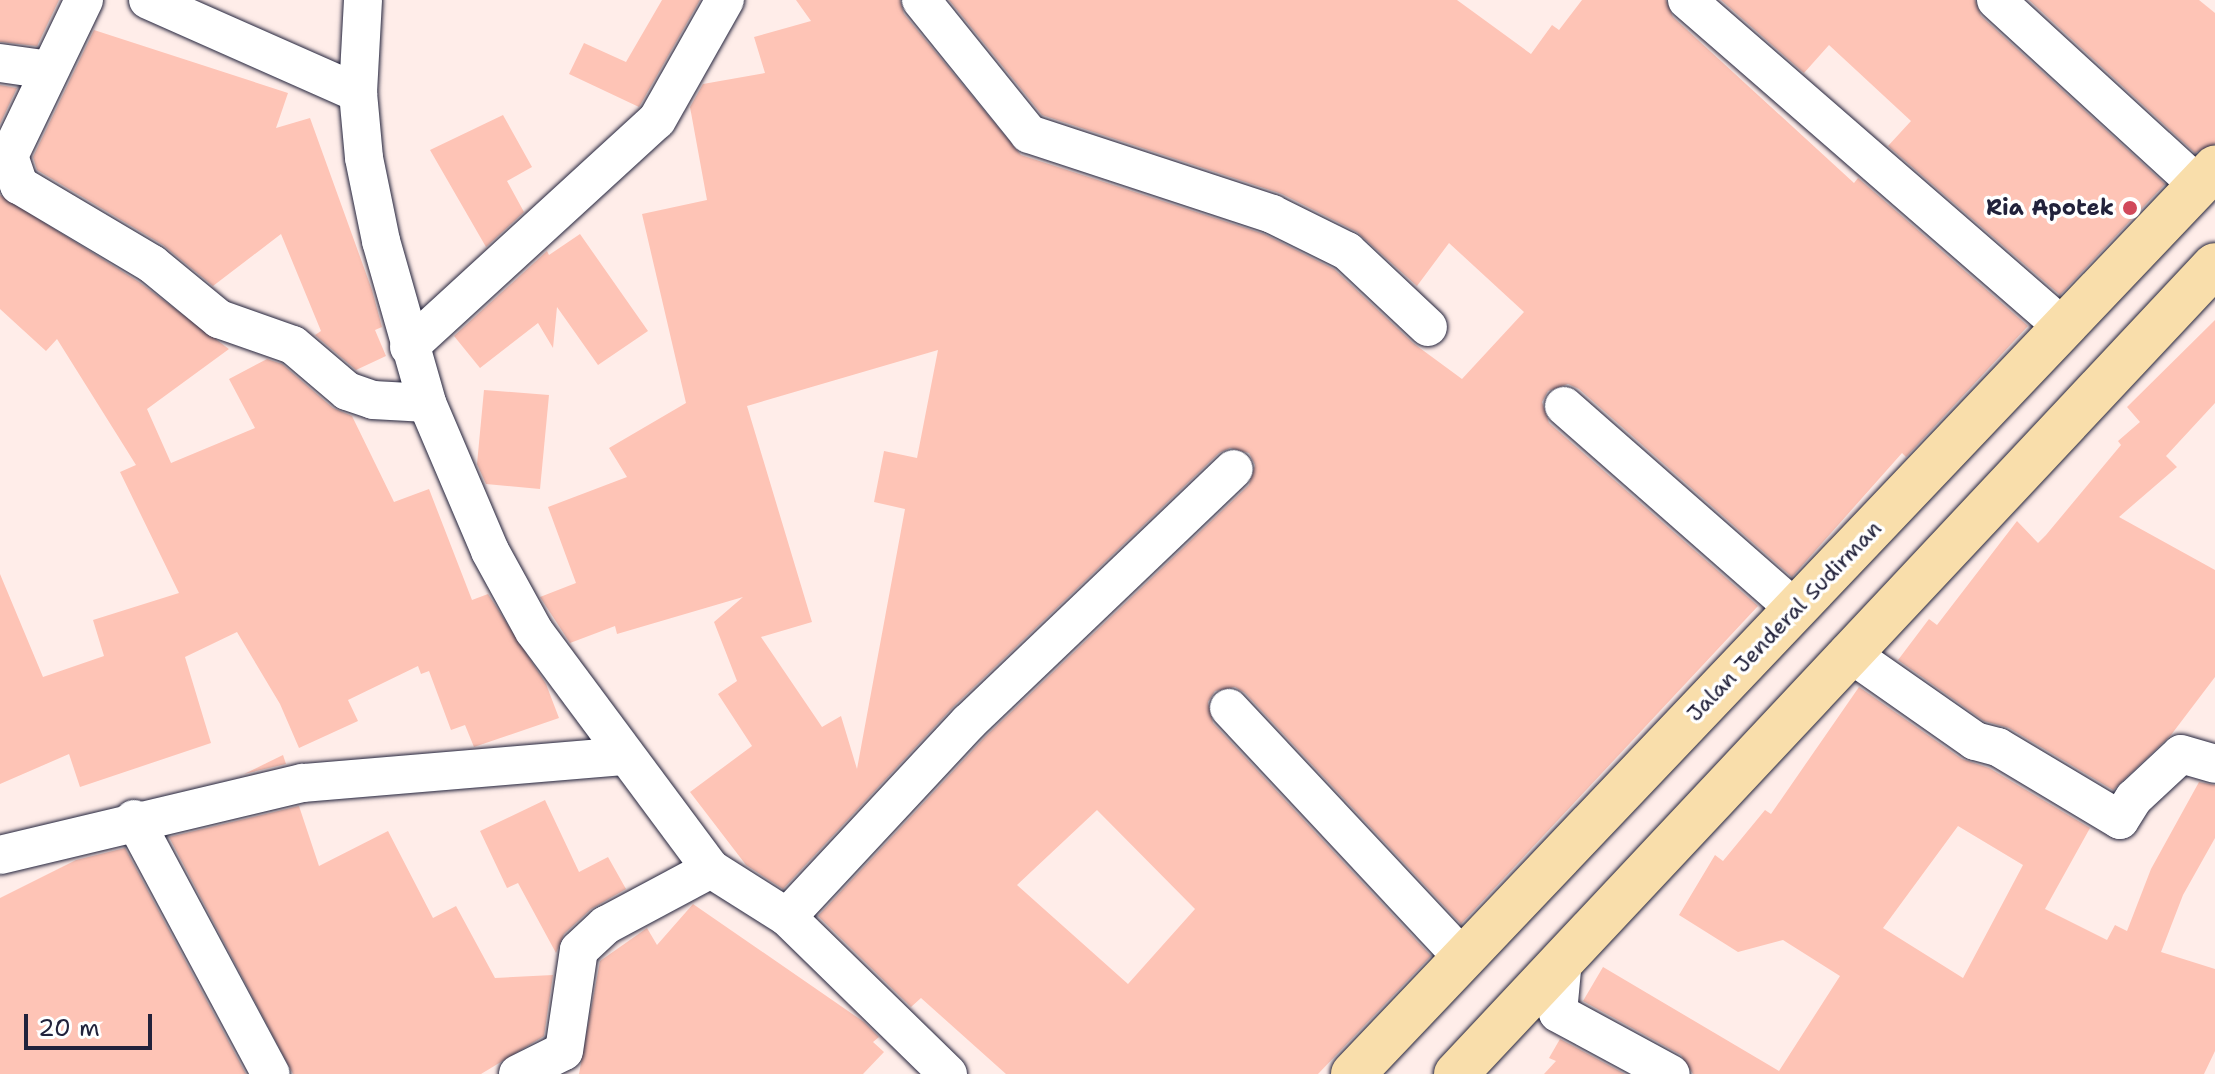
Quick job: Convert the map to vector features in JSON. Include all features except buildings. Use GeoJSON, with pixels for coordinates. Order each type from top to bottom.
{"type":"FeatureCollection","features":[{"type":"Feature","properties":{"kind":"main road","name":"Jalan Jenderal Sudirman"},"geometry":{"type":"LineString","coordinates":[[1353,1074],[2207,176]]}},
{"type":"Feature","properties":{"kind":"main road"},"geometry":{"type":"LineString","coordinates":[[1456,1074],[1777,727],[2215,265]]}},
{"type":"Feature","properties":{"kind":"main road"},"geometry":{"type":"LineString","coordinates":[[1721,687],[1777,727]]}},
{"type":"Feature","properties":{"kind":"street"},"geometry":{"type":"LineString","coordinates":[[84,0],[9,156],[19,185],[152,264],[219,319],[293,345],[347,391],[373,400],[427,403]]}},
{"type":"Feature","properties":{"kind":"street"},"geometry":{"type":"LineString","coordinates":[[148,0],[358,93]]}},
{"type":"Feature","properties":{"kind":"street"},"geometry":{"type":"LineString","coordinates":[[363,0],[358,93],[364,158],[409,347],[427,403],[490,551],[534,631],[711,869],[787,917],[948,1074]]}},
{"type":"Feature","properties":{"kind":"street"},"geometry":{"type":"LineString","coordinates":[[409,347],[657,120],[725,0]]}},
{"type":"Feature","properties":{"kind":"street"},"geometry":{"type":"LineString","coordinates":[[921,0],[1029,134],[1272,214],[1347,251],[1428,327]]}},
{"type":"Feature","properties":{"kind":"street"},"geometry":{"type":"LineString","coordinates":[[1687,0],[2063,327]]}},
{"type":"Feature","properties":{"kind":"street"},"geometry":{"type":"LineString","coordinates":[[1996,0],[2207,176]]}},
{"type":"Feature","properties":{"kind":"street"},"geometry":{"type":"LineString","coordinates":[[0,63],[49,70]]}},
{"type":"Feature","properties":{"kind":"street"},"geometry":{"type":"LineString","coordinates":[[1564,406],[1795,609]]}},
{"type":"Feature","properties":{"kind":"street"},"geometry":{"type":"LineString","coordinates":[[787,917],[969,722],[1234,469]]}},
{"type":"Feature","properties":{"kind":"street"},"geometry":{"type":"LineString","coordinates":[[1848,652],[1975,741],[1998,747],[2120,820],[2142,789],[2181,754],[2215,764]]}},
{"type":"Feature","properties":{"kind":"street"},"geometry":{"type":"LineString","coordinates":[[1229,708],[1463,958]]}},
{"type":"Feature","properties":{"kind":"street"},"geometry":{"type":"LineString","coordinates":[[0,855],[134,819],[303,783],[625,756]]}},
{"type":"Feature","properties":{"kind":"street"},"geometry":{"type":"LineString","coordinates":[[134,819],[271,1074]]}},
{"type":"Feature","properties":{"kind":"street"},"geometry":{"type":"LineString","coordinates":[[518,1074],[564,1051],[579,950],[606,925],[711,869]]}},
{"type":"Feature","properties":{"kind":"street"},"geometry":{"type":"LineString","coordinates":[[1563,959],[1558,1013],[1671,1074]]}},
{"type":"Feature","properties":{"kind":"place","name":"Ria Apotek"},"geometry":{"type":"Point","coordinates":[2130,208]}}]}
